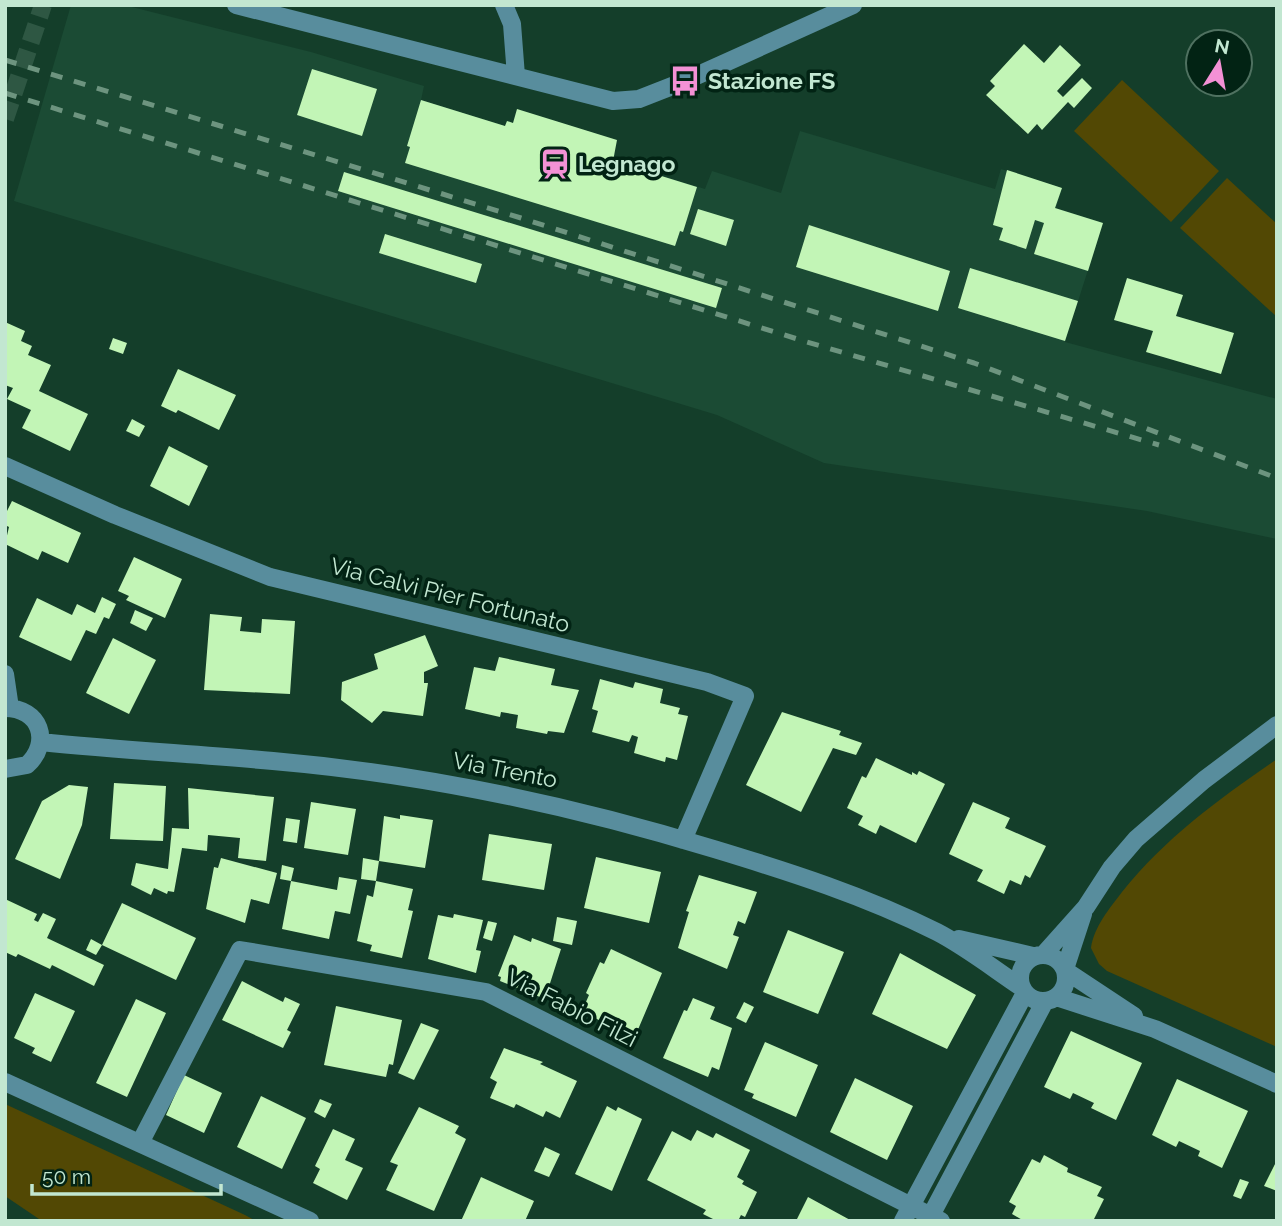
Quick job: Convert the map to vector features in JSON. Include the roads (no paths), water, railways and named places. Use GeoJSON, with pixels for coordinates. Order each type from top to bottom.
{"type":"FeatureCollection","features":[{"type":"Feature","properties":{"kind":"street"},"geometry":{"type":"LineString","coordinates":[[236,5],[598,99],[639,99],[853,5]]}},
{"type":"Feature","properties":{"kind":"street"},"geometry":{"type":"LineString","coordinates":[[504,5],[512,24],[516,76]]}},
{"type":"Feature","properties":{"kind":"street","name":"Via Calvi Pier Fortunato"},"geometry":{"type":"LineString","coordinates":[[5,466],[115,515],[270,577],[707,682],[745,696],[683,839]]}},
{"type":"Feature","properties":{"kind":"street"},"geometry":{"type":"LineString","coordinates":[[5,674],[8,708],[25,711],[33,718],[39,727],[41,742],[35,758],[27,765],[5,770]]}},
{"type":"Feature","properties":{"kind":"street"},"geometry":{"type":"LineString","coordinates":[[907,1213],[971,1098],[1023,990],[1021,969],[1086,907],[1136,839],[1204,780],[1277,724]]}},
{"type":"Feature","properties":{"kind":"street","name":"Via Trento"},"geometry":{"type":"LineString","coordinates":[[41,742],[274,761],[456,784],[567,808],[683,839],[830,886],[939,933],[1038,955]]}},
{"type":"Feature","properties":{"kind":"street"},"geometry":{"type":"LineString","coordinates":[[933,1219],[989,1108],[1051,999],[1065,985],[1065,970],[1086,907]]}},
{"type":"Feature","properties":{"kind":"street","name":"Via Trento"},"geometry":{"type":"LineString","coordinates":[[939,933],[1023,990]]}},
{"type":"Feature","properties":{"kind":"street","name":"Via Fabio Filzi"},"geometry":{"type":"LineString","coordinates":[[140,1143],[240,950],[486,992],[907,1213],[933,1219]]}},
{"type":"Feature","properties":{"kind":"street"},"geometry":{"type":"LineString","coordinates":[[1038,955],[1057,958],[1065,970],[1155,1029]]}},
{"type":"Feature","properties":{"kind":"street"},"geometry":{"type":"LineString","coordinates":[[1023,990],[1038,1001],[1051,999],[1155,1029],[1277,1084]]}},
{"type":"Feature","properties":{"kind":"street"},"geometry":{"type":"LineString","coordinates":[[5,1082],[301,1218]]}},
{"type":"Feature","properties":{"kind":"street"},"geometry":{"type":"LineString","coordinates":[[971,1098],[989,1108]]}},
{"type":"Feature","properties":{"kind":"tunnel"},"geometry":{"type":"LineString","coordinates":[[5,119],[43,5]]}},
{"type":"Feature","properties":{"kind":"railway"},"geometry":{"type":"LineString","coordinates":[[5,60],[521,218],[974,363],[1274,477]]}},
{"type":"Feature","properties":{"kind":"railway"},"geometry":{"type":"LineString","coordinates":[[5,93],[807,342],[1159,445]]}},
{"type":"Feature","properties":{"kind":"place","name":"Stazione FS"},"geometry":{"type":"Point","coordinates":[685,81]}},
{"type":"Feature","properties":{"kind":"place","name":"Legnago"},"geometry":{"type":"Point","coordinates":[555,164]}}]}
